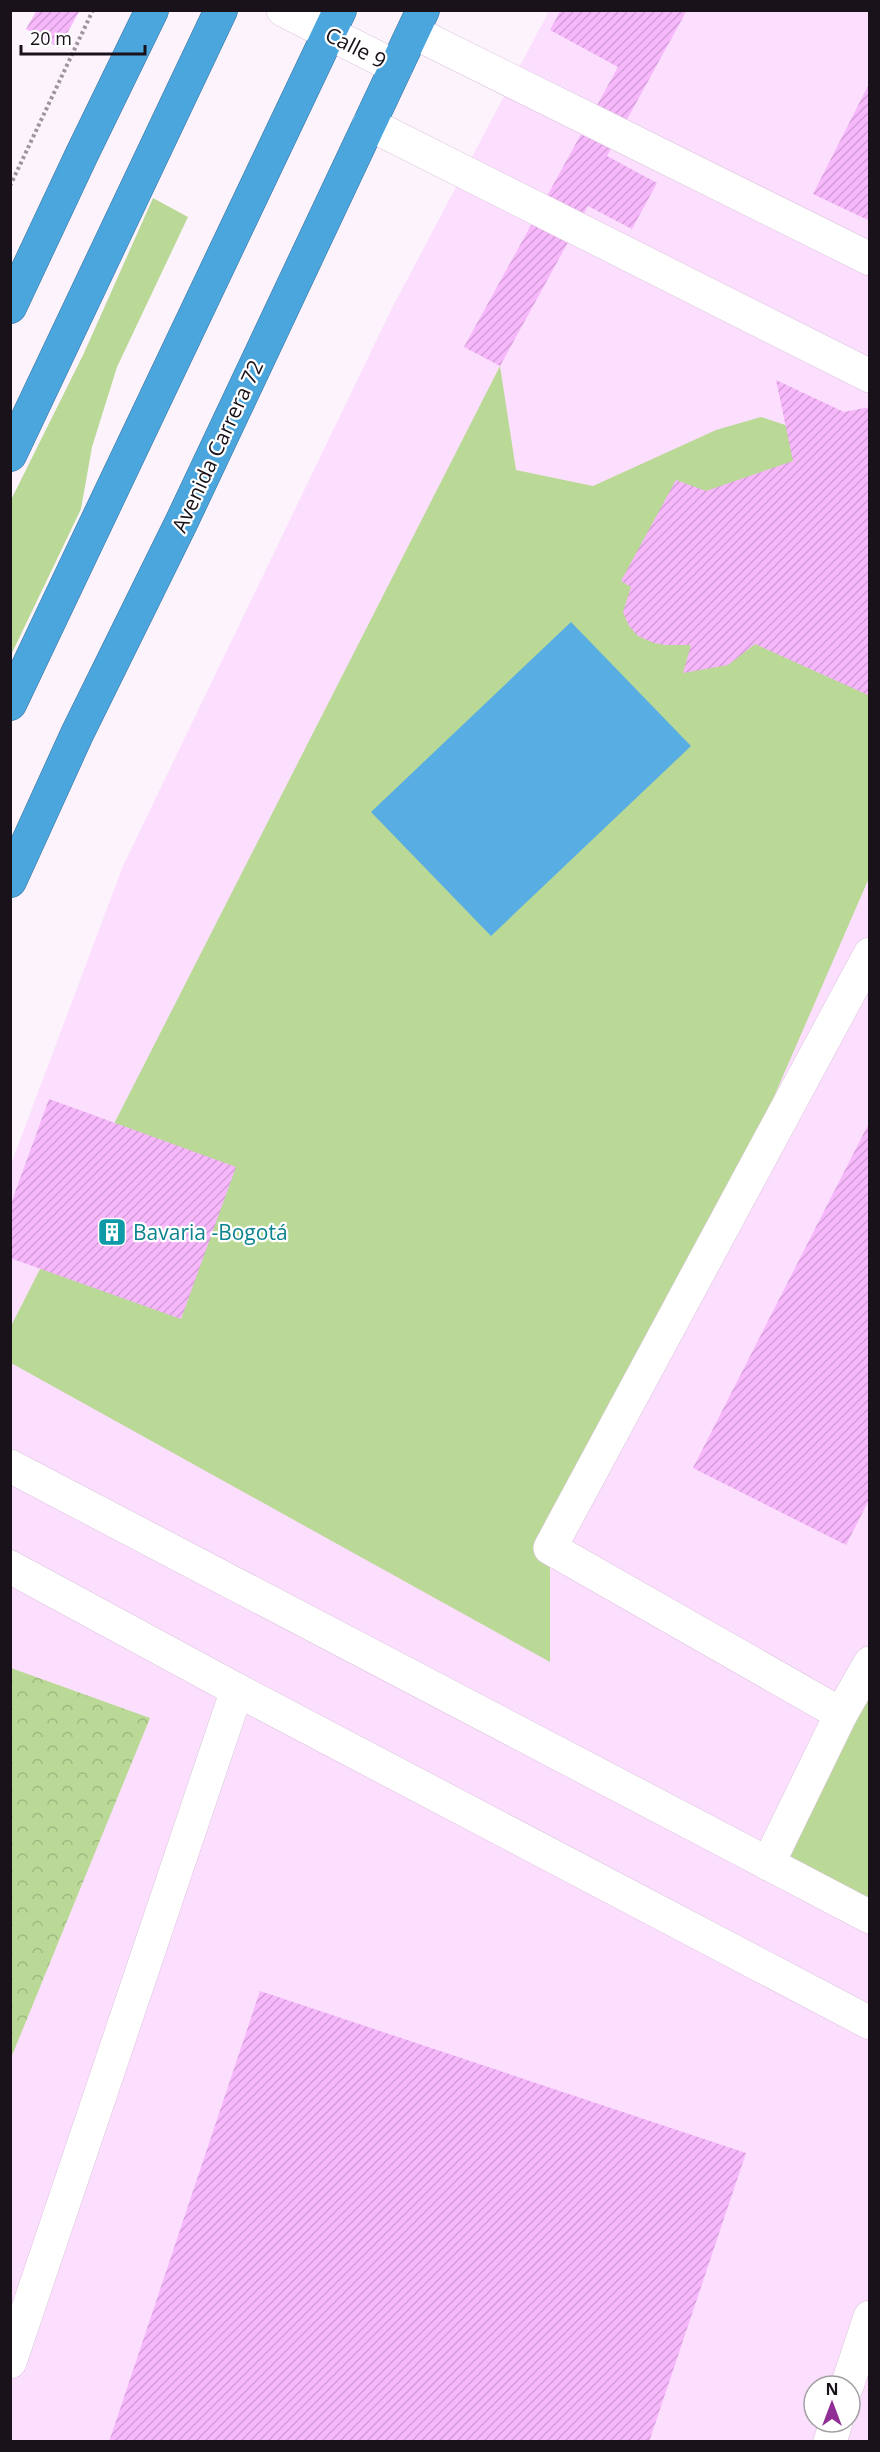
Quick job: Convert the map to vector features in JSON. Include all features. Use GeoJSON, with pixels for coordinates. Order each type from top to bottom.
{"type":"FeatureCollection","features":[{"type":"Feature","properties":{"kind":"highway"},"geometry":{"type":"LineString","coordinates":[[10,307],[152,10]]}},
{"type":"Feature","properties":{"kind":"highway"},"geometry":{"type":"LineString","coordinates":[[10,455],[221,10]]}},
{"type":"Feature","properties":{"kind":"highway","name":"Avenida Carrera 72"},"geometry":{"type":"LineString","coordinates":[[10,881],[77,734],[187,510],[418,21]]}},
{"type":"Feature","properties":{"kind":"highway"},"geometry":{"type":"LineString","coordinates":[[10,704],[334,22]]}},
{"type":"Feature","properties":{"kind":"street","name":"Calle 9"},"geometry":{"type":"LineString","coordinates":[[283,10],[334,22],[396,67]]}},
{"type":"Feature","properties":{"kind":"street"},"geometry":{"type":"LineString","coordinates":[[418,21],[870,259]]}},
{"type":"Feature","properties":{"kind":"street"},"geometry":{"type":"LineString","coordinates":[[369,124],[870,376]]}},
{"type":"Feature","properties":{"kind":"street"},"geometry":{"type":"LineString","coordinates":[[841,1714],[550,1548],[870,954]]}},
{"type":"Feature","properties":{"kind":"street"},"geometry":{"type":"LineString","coordinates":[[10,1466],[870,1917]]}},
{"type":"Feature","properties":{"kind":"street"},"geometry":{"type":"LineString","coordinates":[[10,1567],[237,1690],[870,2023]]}},
{"type":"Feature","properties":{"kind":"street"},"geometry":{"type":"LineString","coordinates":[[768,1864],[841,1714],[870,1663]]}},
{"type":"Feature","properties":{"kind":"street"},"geometry":{"type":"LineString","coordinates":[[10,2362],[237,1690]]}},
{"type":"Feature","properties":{"kind":"street"},"geometry":{"type":"LineString","coordinates":[[851,2374],[870,2317]]}},
{"type":"Feature","properties":{"kind":"path"},"geometry":{"type":"LineString","coordinates":[[10,186],[93,10]]}},
{"type":"Feature","properties":{"kind":"shaded area"},"geometry":{"type":"Polygon","coordinates":[[[549,11],[869,11],[869,2441],[11,2441],[10,1167],[123,866],[391,310],[549,11]]]}},
{"type":"Feature","properties":{"kind":"green space"},"geometry":{"type":"Polygon","coordinates":[[[153,198],[188,217],[117,367],[92,447],[81,509],[11,655],[11,500],[84,353],[153,198]]]}},
{"type":"Feature","properties":{"kind":"green space"},"geometry":{"type":"Polygon","coordinates":[[[500,366],[516,470],[593,486],[716,430],[761,417],[869,453],[869,878],[693,1283],[550,1547],[550,1662],[11,1363],[10,1328],[500,366]]]}},
{"type":"Feature","properties":{"kind":"green space"},"geometry":{"type":"Polygon","coordinates":[[[10,1668],[150,1718],[11,2058],[10,1668]]]}},
{"type":"Feature","properties":{"kind":"green space"},"geometry":{"type":"Polygon","coordinates":[[[869,1673],[869,1917],[768,1864],[869,1673]]]}},
{"type":"Feature","properties":{"kind":"water"},"geometry":{"type":"Polygon","coordinates":[[[571,622],[691,746],[491,936],[371,812],[571,622]]]}},
{"type":"Feature","properties":{"kind":"building"},"geometry":{"type":"Polygon","coordinates":[[[37,10],[80,10],[59,48],[26,29],[37,10]]]}},
{"type":"Feature","properties":{"kind":"building"},"geometry":{"type":"Polygon","coordinates":[[[561,10],[687,10],[607,156],[657,183],[632,229],[588,206],[500,366],[464,347],[618,67],[550,30],[561,10]]]}},
{"type":"Feature","properties":{"kind":"building"},"geometry":{"type":"Polygon","coordinates":[[[870,82],[870,221],[813,194],[870,82]]]}},
{"type":"Feature","properties":{"kind":"building"},"geometry":{"type":"Polygon","coordinates":[[[776,380],[844,412],[870,407],[868,695],[755,644],[728,665],[683,673],[691,645],[665,645],[638,636],[629,626],[623,612],[631,587],[621,581],[676,480],[706,491],[793,461],[776,380]]]}},
{"type":"Feature","properties":{"kind":"building","name":"Bavaria -Bogotá"},"geometry":{"type":"Polygon","coordinates":[[[49,1099],[236,1167],[181,1319],[10,1258],[10,1206],[49,1099]]]}},
{"type":"Feature","properties":{"kind":"building"},"geometry":{"type":"Polygon","coordinates":[[[870,1121],[870,1498],[846,1545],[693,1468],[870,1121]]]}},
{"type":"Feature","properties":{"kind":"building"},"geometry":{"type":"Polygon","coordinates":[[[260,1991],[746,2153],[649,2442],[109,2442],[260,1991]]]}},
{"type":"Feature","properties":{"kind":"place","name":"Bavaria -Bogotá"},"geometry":{"type":"Point","coordinates":[112,1232]}}]}
